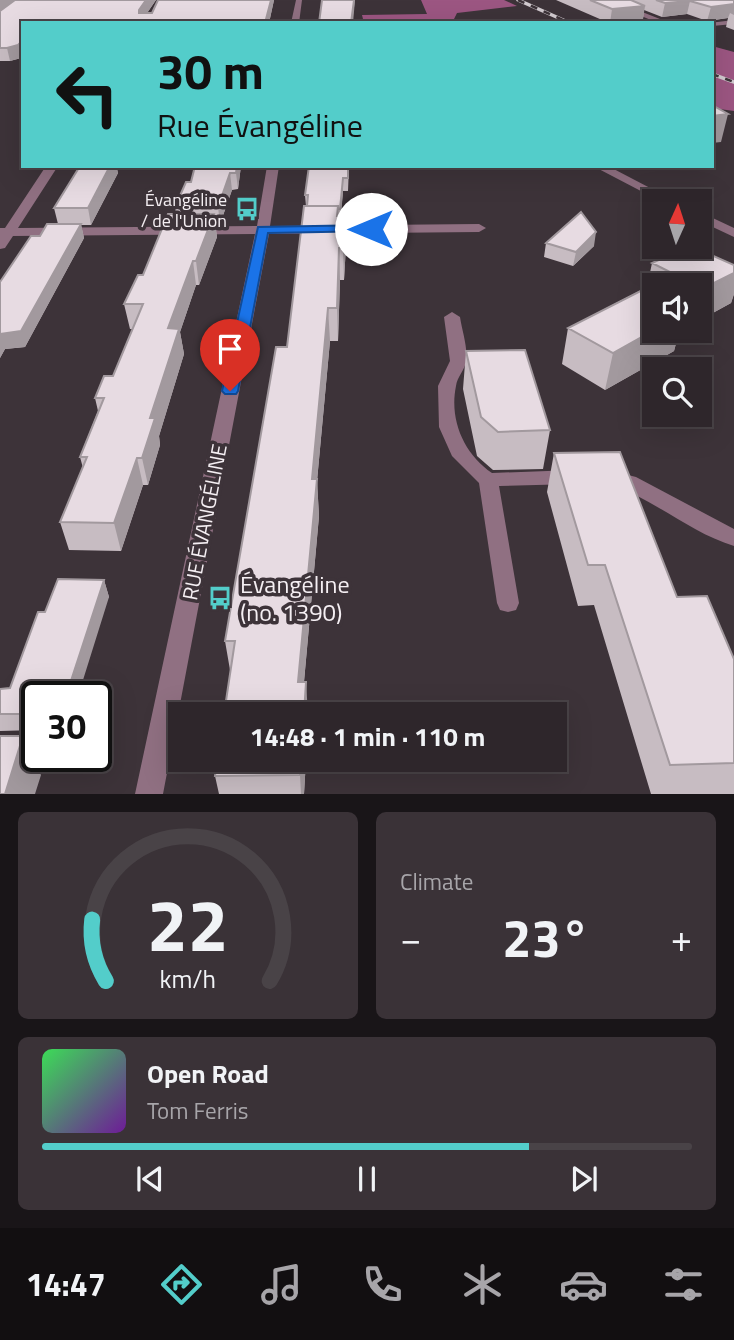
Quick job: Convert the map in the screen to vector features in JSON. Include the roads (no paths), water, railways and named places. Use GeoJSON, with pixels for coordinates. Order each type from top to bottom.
{"type":"FeatureCollection","features":[{"type":"Feature","properties":{"kind":"street"},"geometry":{"type":"LineString","coordinates":[[295,21],[299,0]]}},
{"type":"Feature","properties":{"kind":"street"},"geometry":{"type":"LineString","coordinates":[[606,0],[661,21]]}},
{"type":"Feature","properties":{"kind":"street"},"geometry":{"type":"LineString","coordinates":[[714,24],[734,22]]}},
{"type":"Feature","properties":{"kind":"street"},"geometry":{"type":"LineString","coordinates":[[0,245],[4,232],[51,168]]}},
{"type":"Feature","properties":{"kind":"street","name":"RUE ÉVANGÉLINE"},"geometry":{"type":"LineString","coordinates":[[149,794],[263,229],[272,168]]}},
{"type":"Feature","properties":{"kind":"street"},"geometry":{"type":"LineString","coordinates":[[603,168],[645,189]]}},
{"type":"Feature","properties":{"kind":"street"},"geometry":{"type":"LineString","coordinates":[[712,222],[734,233]]}},
{"type":"Feature","properties":{"kind":"street"},"geometry":{"type":"LineString","coordinates":[[4,232],[479,228]]}},
{"type":"Feature","properties":{"kind":"street"},"geometry":{"type":"LineString","coordinates":[[452,317],[458,363],[447,384],[447,420],[459,455],[473,471],[488,481],[602,476],[628,482],[734,538]]}},
{"type":"Feature","properties":{"kind":"street"},"geometry":{"type":"LineString","coordinates":[[488,481],[508,603]]}},
{"type":"Feature","properties":{"kind":"railway"},"geometry":{"type":"LineString","coordinates":[[518,0],[565,21]]}},
{"type":"Feature","properties":{"kind":"railway"},"geometry":{"type":"LineString","coordinates":[[714,75],[734,82]]}},
{"type":"Feature","properties":{"kind":"place","name":"Évangéline / de l'Union"},"geometry":{"type":"Point","coordinates":[247,209]}},
{"type":"Feature","properties":{"kind":"place","name":"Évangéline (no. 1390)"},"geometry":{"type":"Point","coordinates":[220,598]}}]}
